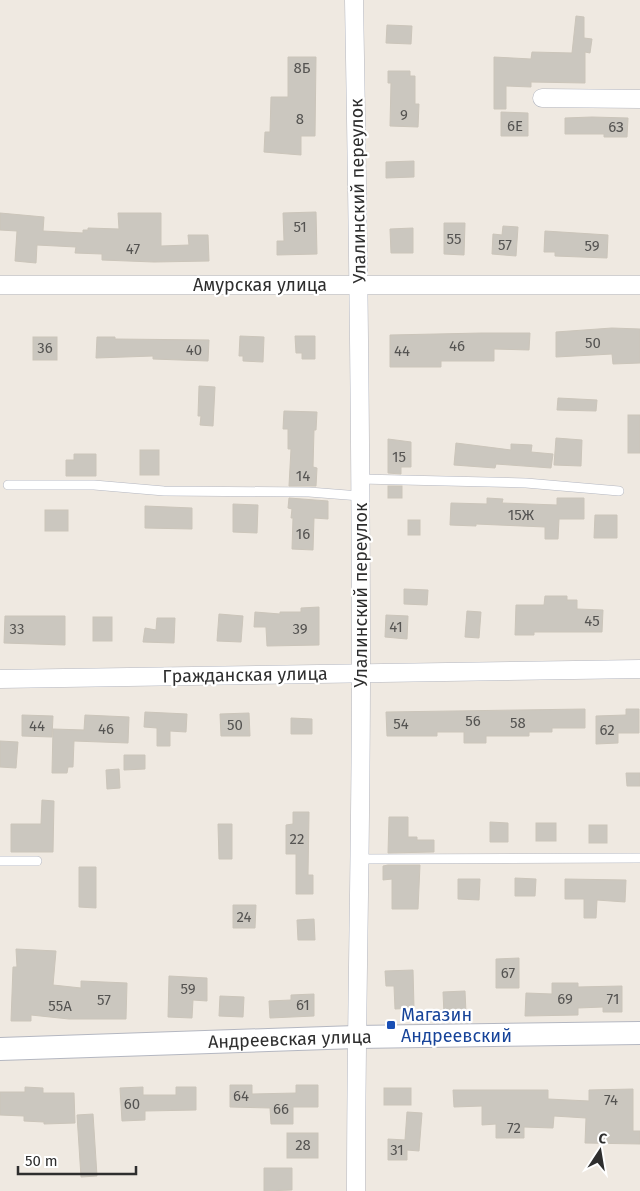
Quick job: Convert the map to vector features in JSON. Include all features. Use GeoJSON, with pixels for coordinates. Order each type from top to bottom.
{"type":"FeatureCollection","features":[{"type":"Feature","properties":{"kind":"street","name":"Улалинский переулок"},"geometry":{"type":"LineString","coordinates":[[354,0],[359,284],[361,673],[356,1191]]}},
{"type":"Feature","properties":{"kind":"street"},"geometry":{"type":"LineString","coordinates":[[542,98],[640,99]]}},
{"type":"Feature","properties":{"kind":"street","name":"Амурская улица"},"geometry":{"type":"LineString","coordinates":[[0,285],[640,285]]}},
{"type":"Feature","properties":{"kind":"street","name":"Гражданская улица"},"geometry":{"type":"LineString","coordinates":[[0,678],[640,669]]}},
{"type":"Feature","properties":{"kind":"street","name":"Андреевская улица"},"geometry":{"type":"LineString","coordinates":[[0,1049],[356,1037],[640,1033]]}},
{"type":"Feature","properties":{"kind":"lane"},"geometry":{"type":"LineString","coordinates":[[8,485],[94,485],[164,491],[309,492],[360,488],[526,483],[619,491]]}},
{"type":"Feature","properties":{"kind":"lane"},"geometry":{"type":"LineString","coordinates":[[358,859],[640,858]]}},
{"type":"Feature","properties":{"kind":"lane"},"geometry":{"type":"LineString","coordinates":[[0,861],[37,861]]}},
{"type":"Feature","properties":{"kind":"building"},"geometry":{"type":"Polygon","coordinates":[[[576,16],[584,17],[584,38],[592,39],[590,53],[585,52],[585,83],[531,82],[531,87],[506,86],[506,109],[494,109],[494,57],[531,59],[532,52],[572,53],[576,16]]]}},
{"type":"Feature","properties":{"kind":"building"},"geometry":{"type":"Polygon","coordinates":[[[387,25],[412,26],[411,44],[386,43],[387,25]]]}},
{"type":"Feature","properties":{"kind":"building"},"geometry":{"type":"Polygon","coordinates":[[[288,57],[316,57],[315,136],[301,136],[301,155],[264,152],[265,132],[270,132],[271,97],[288,97],[288,57]]]}},
{"type":"Feature","properties":{"kind":"building"},"geometry":{"type":"Polygon","coordinates":[[[388,71],[410,71],[410,76],[415,76],[415,104],[419,104],[418,127],[390,126],[391,83],[388,83],[388,71]]]}},
{"type":"Feature","properties":{"kind":"building"},"geometry":{"type":"Polygon","coordinates":[[[501,112],[528,113],[528,136],[501,136],[501,112]]]}},
{"type":"Feature","properties":{"kind":"building"},"geometry":{"type":"Polygon","coordinates":[[[565,118],[628,118],[627,137],[604,137],[604,134],[565,134],[565,118]]]}},
{"type":"Feature","properties":{"kind":"building"},"geometry":{"type":"Polygon","coordinates":[[[414,161],[414,177],[386,178],[386,162],[414,161]]]}},
{"type":"Feature","properties":{"kind":"building"},"geometry":{"type":"Polygon","coordinates":[[[316,212],[317,254],[277,255],[277,241],[284,241],[283,213],[316,212]]]}},
{"type":"Feature","properties":{"kind":"building"},"geometry":{"type":"Polygon","coordinates":[[[0,213],[44,217],[43,231],[83,233],[83,230],[88,230],[88,228],[119,229],[118,213],[161,213],[161,246],[189,245],[188,235],[208,235],[209,261],[154,262],[102,260],[102,254],[75,253],[76,247],[37,245],[36,263],[15,261],[17,231],[0,230],[0,213]]]}},
{"type":"Feature","properties":{"kind":"building"},"geometry":{"type":"Polygon","coordinates":[[[444,223],[465,223],[464,255],[444,254],[444,223]]]}},
{"type":"Feature","properties":{"kind":"building"},"geometry":{"type":"Polygon","coordinates":[[[503,226],[518,227],[516,256],[492,254],[493,234],[502,235],[503,226]]]}},
{"type":"Feature","properties":{"kind":"building"},"geometry":{"type":"Polygon","coordinates":[[[413,228],[413,253],[391,253],[390,229],[413,228]]]}},
{"type":"Feature","properties":{"kind":"building"},"geometry":{"type":"Polygon","coordinates":[[[545,231],[608,235],[607,258],[555,256],[555,252],[544,252],[545,231]]]}},
{"type":"Feature","properties":{"kind":"building"},"geometry":{"type":"Polygon","coordinates":[[[612,328],[640,329],[640,363],[613,364],[612,354],[556,357],[556,332],[612,328]]]}},
{"type":"Feature","properties":{"kind":"building"},"geometry":{"type":"Polygon","coordinates":[[[530,333],[529,350],[494,349],[494,361],[441,361],[441,367],[390,367],[390,335],[530,333]]]}},
{"type":"Feature","properties":{"kind":"building"},"geometry":{"type":"Polygon","coordinates":[[[240,336],[264,337],[263,362],[243,361],[243,356],[239,356],[240,336]]]}},
{"type":"Feature","properties":{"kind":"building"},"geometry":{"type":"Polygon","coordinates":[[[295,336],[315,336],[315,359],[302,359],[302,353],[296,353],[295,336]]]}},
{"type":"Feature","properties":{"kind":"building"},"geometry":{"type":"Polygon","coordinates":[[[33,337],[57,337],[57,360],[33,360],[33,337]]]}},
{"type":"Feature","properties":{"kind":"building"},"geometry":{"type":"Polygon","coordinates":[[[97,337],[115,337],[115,339],[209,340],[208,361],[153,359],[153,356],[96,358],[97,337]]]}},
{"type":"Feature","properties":{"kind":"building"},"geometry":{"type":"Polygon","coordinates":[[[199,386],[215,387],[213,426],[200,425],[201,416],[198,416],[199,386]]]}},
{"type":"Feature","properties":{"kind":"building"},"geometry":{"type":"Polygon","coordinates":[[[558,398],[597,400],[596,411],[557,410],[558,398]]]}},
{"type":"Feature","properties":{"kind":"building"},"geometry":{"type":"Polygon","coordinates":[[[284,411],[317,412],[316,430],[314,430],[313,467],[317,468],[316,486],[289,486],[291,449],[288,449],[288,429],[283,429],[284,411]]]}},
{"type":"Feature","properties":{"kind":"building"},"geometry":{"type":"Polygon","coordinates":[[[628,415],[640,415],[640,453],[628,453],[628,415]]]}},
{"type":"Feature","properties":{"kind":"building"},"geometry":{"type":"Polygon","coordinates":[[[556,438],[582,440],[581,466],[554,465],[556,438]]]}},
{"type":"Feature","properties":{"kind":"building"},"geometry":{"type":"Polygon","coordinates":[[[388,439],[411,442],[411,467],[401,467],[401,474],[388,473],[388,439]]]}},
{"type":"Feature","properties":{"kind":"building"},"geometry":{"type":"Polygon","coordinates":[[[456,443],[511,450],[511,444],[532,445],[531,452],[553,454],[551,468],[496,464],[495,468],[454,465],[456,443]]]}},
{"type":"Feature","properties":{"kind":"building"},"geometry":{"type":"Polygon","coordinates":[[[140,450],[159,450],[159,475],[140,475],[140,450]]]}},
{"type":"Feature","properties":{"kind":"building"},"geometry":{"type":"Polygon","coordinates":[[[74,454],[96,454],[96,476],[66,476],[66,460],[74,460],[74,454]]]}},
{"type":"Feature","properties":{"kind":"building"},"geometry":{"type":"Polygon","coordinates":[[[388,486],[402,486],[402,498],[388,498],[388,486]]]}},
{"type":"Feature","properties":{"kind":"building"},"geometry":{"type":"Polygon","coordinates":[[[289,498],[328,501],[328,519],[314,518],[313,550],[292,549],[293,518],[291,518],[292,509],[288,508],[289,498]]]}},
{"type":"Feature","properties":{"kind":"building"},"geometry":{"type":"Polygon","coordinates":[[[487,498],[503,499],[502,503],[557,505],[557,498],[584,498],[584,519],[559,519],[558,539],[545,539],[545,527],[476,524],[476,526],[450,525],[451,503],[487,504],[487,498]]]}},
{"type":"Feature","properties":{"kind":"building"},"geometry":{"type":"Polygon","coordinates":[[[233,504],[258,505],[257,533],[233,532],[233,504]]]}},
{"type":"Feature","properties":{"kind":"building"},"geometry":{"type":"Polygon","coordinates":[[[145,506],[192,508],[192,529],[145,528],[145,506]]]}},
{"type":"Feature","properties":{"kind":"building"},"geometry":{"type":"Polygon","coordinates":[[[45,510],[68,510],[68,531],[45,531],[45,510]]]}},
{"type":"Feature","properties":{"kind":"building"},"geometry":{"type":"Polygon","coordinates":[[[595,515],[617,515],[617,538],[594,538],[595,515]]]}},
{"type":"Feature","properties":{"kind":"building"},"geometry":{"type":"Polygon","coordinates":[[[408,520],[420,520],[420,535],[408,535],[408,520]]]}},
{"type":"Feature","properties":{"kind":"building"},"geometry":{"type":"Polygon","coordinates":[[[404,589],[428,590],[427,605],[404,604],[404,589]]]}},
{"type":"Feature","properties":{"kind":"building"},"geometry":{"type":"Polygon","coordinates":[[[545,596],[567,596],[567,600],[577,600],[577,609],[603,610],[602,632],[534,632],[534,635],[515,635],[516,605],[544,605],[545,596]]]}},
{"type":"Feature","properties":{"kind":"building"},"geometry":{"type":"Polygon","coordinates":[[[319,607],[319,645],[267,646],[266,627],[254,627],[255,612],[280,614],[280,612],[301,612],[301,608],[319,607]]]}},
{"type":"Feature","properties":{"kind":"building"},"geometry":{"type":"Polygon","coordinates":[[[467,611],[481,612],[479,638],[465,637],[467,611]]]}},
{"type":"Feature","properties":{"kind":"building"},"geometry":{"type":"Polygon","coordinates":[[[219,614],[243,616],[241,642],[217,641],[219,614]]]}},
{"type":"Feature","properties":{"kind":"building"},"geometry":{"type":"Polygon","coordinates":[[[386,615],[408,616],[407,639],[385,637],[386,615]]]}},
{"type":"Feature","properties":{"kind":"building"},"geometry":{"type":"Polygon","coordinates":[[[5,616],[65,616],[65,645],[4,643],[5,616]]]}},
{"type":"Feature","properties":{"kind":"building"},"geometry":{"type":"Polygon","coordinates":[[[93,617],[112,617],[112,641],[93,641],[93,617]]]}},
{"type":"Feature","properties":{"kind":"building"},"geometry":{"type":"Polygon","coordinates":[[[157,618],[175,618],[174,643],[143,642],[145,628],[156,630],[157,618]]]}},
{"type":"Feature","properties":{"kind":"building"},"geometry":{"type":"Polygon","coordinates":[[[585,709],[585,728],[552,728],[552,732],[529,732],[529,736],[486,736],[486,743],[464,743],[464,732],[437,732],[437,736],[387,736],[386,712],[585,709]]]}},
{"type":"Feature","properties":{"kind":"building"},"geometry":{"type":"Polygon","coordinates":[[[626,709],[639,709],[639,733],[618,733],[618,743],[596,744],[596,716],[626,715],[626,709]]]}},
{"type":"Feature","properties":{"kind":"building"},"geometry":{"type":"Polygon","coordinates":[[[145,712],[187,714],[186,732],[170,731],[170,746],[157,746],[157,728],[144,727],[145,712]]]}},
{"type":"Feature","properties":{"kind":"building"},"geometry":{"type":"Polygon","coordinates":[[[249,713],[250,736],[221,736],[220,714],[249,713]]]}},
{"type":"Feature","properties":{"kind":"building"},"geometry":{"type":"Polygon","coordinates":[[[22,715],[53,716],[52,737],[22,736],[22,715]]]}},
{"type":"Feature","properties":{"kind":"building"},"geometry":{"type":"Polygon","coordinates":[[[85,715],[129,717],[128,743],[74,741],[73,767],[68,767],[67,773],[52,773],[53,729],[84,730],[85,715]]]}},
{"type":"Feature","properties":{"kind":"building"},"geometry":{"type":"Polygon","coordinates":[[[291,718],[312,719],[312,734],[291,734],[291,718]]]}},
{"type":"Feature","properties":{"kind":"building"},"geometry":{"type":"Polygon","coordinates":[[[0,741],[18,742],[16,768],[0,767],[0,741]]]}},
{"type":"Feature","properties":{"kind":"building"},"geometry":{"type":"Polygon","coordinates":[[[124,755],[145,755],[145,769],[124,770],[124,755]]]}},
{"type":"Feature","properties":{"kind":"building"},"geometry":{"type":"Polygon","coordinates":[[[119,769],[120,788],[107,789],[106,770],[119,769]]]}},
{"type":"Feature","properties":{"kind":"building"},"geometry":{"type":"Polygon","coordinates":[[[626,773],[640,773],[640,786],[627,786],[626,773]]]}},
{"type":"Feature","properties":{"kind":"building"},"geometry":{"type":"Polygon","coordinates":[[[42,800],[54,801],[53,852],[11,852],[11,824],[41,824],[42,800]]]}},
{"type":"Feature","properties":{"kind":"building"},"geometry":{"type":"Polygon","coordinates":[[[293,812],[309,812],[308,875],[313,875],[313,894],[296,894],[296,854],[286,854],[286,825],[293,824],[293,812]]]}},
{"type":"Feature","properties":{"kind":"building"},"geometry":{"type":"Polygon","coordinates":[[[389,817],[408,817],[408,837],[417,837],[417,840],[434,840],[434,852],[388,853],[389,817]]]}},
{"type":"Feature","properties":{"kind":"building"},"geometry":{"type":"Polygon","coordinates":[[[490,822],[508,823],[508,842],[490,842],[490,822]]]}},
{"type":"Feature","properties":{"kind":"building"},"geometry":{"type":"Polygon","coordinates":[[[536,823],[556,823],[556,841],[536,841],[536,823]]]}},
{"type":"Feature","properties":{"kind":"building"},"geometry":{"type":"Polygon","coordinates":[[[218,824],[232,824],[232,859],[219,859],[218,824]]]}},
{"type":"Feature","properties":{"kind":"building"},"geometry":{"type":"Polygon","coordinates":[[[589,825],[607,825],[607,843],[589,843],[589,825]]]}},
{"type":"Feature","properties":{"kind":"building"},"geometry":{"type":"Polygon","coordinates":[[[420,865],[418,909],[392,909],[392,879],[383,880],[383,866],[420,865]]]}},
{"type":"Feature","properties":{"kind":"building"},"geometry":{"type":"Polygon","coordinates":[[[79,867],[96,867],[96,908],[79,907],[79,867]]]}},
{"type":"Feature","properties":{"kind":"building"},"geometry":{"type":"Polygon","coordinates":[[[515,878],[536,879],[535,896],[515,896],[515,878]]]}},
{"type":"Feature","properties":{"kind":"building"},"geometry":{"type":"Polygon","coordinates":[[[458,879],[480,879],[479,900],[458,899],[458,879]]]}},
{"type":"Feature","properties":{"kind":"building"},"geometry":{"type":"Polygon","coordinates":[[[565,879],[626,880],[625,902],[597,900],[596,918],[584,918],[584,899],[565,899],[565,879]]]}},
{"type":"Feature","properties":{"kind":"building"},"geometry":{"type":"Polygon","coordinates":[[[233,905],[256,905],[255,928],[233,928],[233,905]]]}},
{"type":"Feature","properties":{"kind":"building"},"geometry":{"type":"Polygon","coordinates":[[[314,919],[315,940],[298,940],[297,920],[314,919]]]}},
{"type":"Feature","properties":{"kind":"building"},"geometry":{"type":"Polygon","coordinates":[[[16,949],[56,951],[53,985],[81,988],[81,981],[127,983],[126,1019],[69,1019],[31,1015],[31,1021],[11,1021],[13,967],[17,967],[16,949]]]}},
{"type":"Feature","properties":{"kind":"building"},"geometry":{"type":"Polygon","coordinates":[[[519,958],[519,988],[496,988],[496,959],[519,958]]]}},
{"type":"Feature","properties":{"kind":"building"},"geometry":{"type":"Polygon","coordinates":[[[413,970],[414,1008],[395,1009],[394,986],[386,986],[385,971],[413,970]]]}},
{"type":"Feature","properties":{"kind":"building"},"geometry":{"type":"Polygon","coordinates":[[[169,976],[207,978],[207,1001],[193,1000],[192,1018],[168,1017],[169,976]]]}},
{"type":"Feature","properties":{"kind":"building"},"geometry":{"type":"Polygon","coordinates":[[[552,983],[578,983],[578,987],[622,986],[622,1012],[603,1012],[603,1007],[578,1008],[578,1015],[525,1016],[526,993],[552,994],[552,983]]]}},
{"type":"Feature","properties":{"kind":"building"},"geometry":{"type":"Polygon","coordinates":[[[465,991],[466,1013],[444,1014],[443,992],[465,991]]]}},
{"type":"Feature","properties":{"kind":"building"},"geometry":{"type":"Polygon","coordinates":[[[314,994],[314,1016],[270,1018],[269,1001],[291,1000],[291,995],[314,994]]]}},
{"type":"Feature","properties":{"kind":"building"},"geometry":{"type":"Polygon","coordinates":[[[220,996],[244,997],[243,1017],[219,1016],[220,996]]]}},
{"type":"Feature","properties":{"kind":"building"},"geometry":{"type":"Polygon","coordinates":[[[230,1085],[252,1085],[252,1094],[296,1093],[296,1085],[318,1085],[318,1107],[293,1107],[293,1124],[271,1124],[270,1108],[230,1107],[230,1085]]]}},
{"type":"Feature","properties":{"kind":"building"},"geometry":{"type":"Polygon","coordinates":[[[25,1087],[43,1088],[43,1093],[74,1093],[75,1123],[44,1124],[44,1122],[24,1121],[24,1116],[0,1115],[0,1092],[25,1092],[25,1087]]]}},
{"type":"Feature","properties":{"kind":"building"},"geometry":{"type":"Polygon","coordinates":[[[143,1087],[143,1095],[176,1095],[176,1087],[196,1087],[196,1110],[145,1111],[145,1120],[122,1121],[120,1088],[143,1087]]]}},
{"type":"Feature","properties":{"kind":"building"},"geometry":{"type":"Polygon","coordinates":[[[384,1088],[411,1088],[411,1105],[384,1105],[384,1088]]]}},
{"type":"Feature","properties":{"kind":"building"},"geometry":{"type":"Polygon","coordinates":[[[633,1089],[633,1131],[640,1131],[640,1144],[585,1143],[586,1118],[554,1116],[553,1128],[524,1127],[524,1138],[496,1138],[496,1124],[482,1125],[482,1106],[454,1107],[453,1090],[548,1090],[548,1099],[589,1101],[589,1090],[633,1089]]]}},
{"type":"Feature","properties":{"kind":"building"},"geometry":{"type":"Polygon","coordinates":[[[407,1112],[422,1113],[419,1151],[407,1150],[407,1160],[388,1160],[388,1139],[405,1140],[407,1112]]]}},
{"type":"Feature","properties":{"kind":"building"},"geometry":{"type":"Polygon","coordinates":[[[93,1114],[97,1176],[81,1177],[77,1115],[93,1114]]]}},
{"type":"Feature","properties":{"kind":"building"},"geometry":{"type":"Polygon","coordinates":[[[287,1133],[318,1133],[318,1158],[287,1158],[287,1133]]]}},
{"type":"Feature","properties":{"kind":"building"},"geometry":{"type":"Polygon","coordinates":[[[264,1168],[292,1168],[292,1190],[264,1191],[264,1168]]]}},
{"type":"Feature","properties":{"kind":"place","name":"Магазин Андреевский"},"geometry":{"type":"Point","coordinates":[391,1025]}}]}
